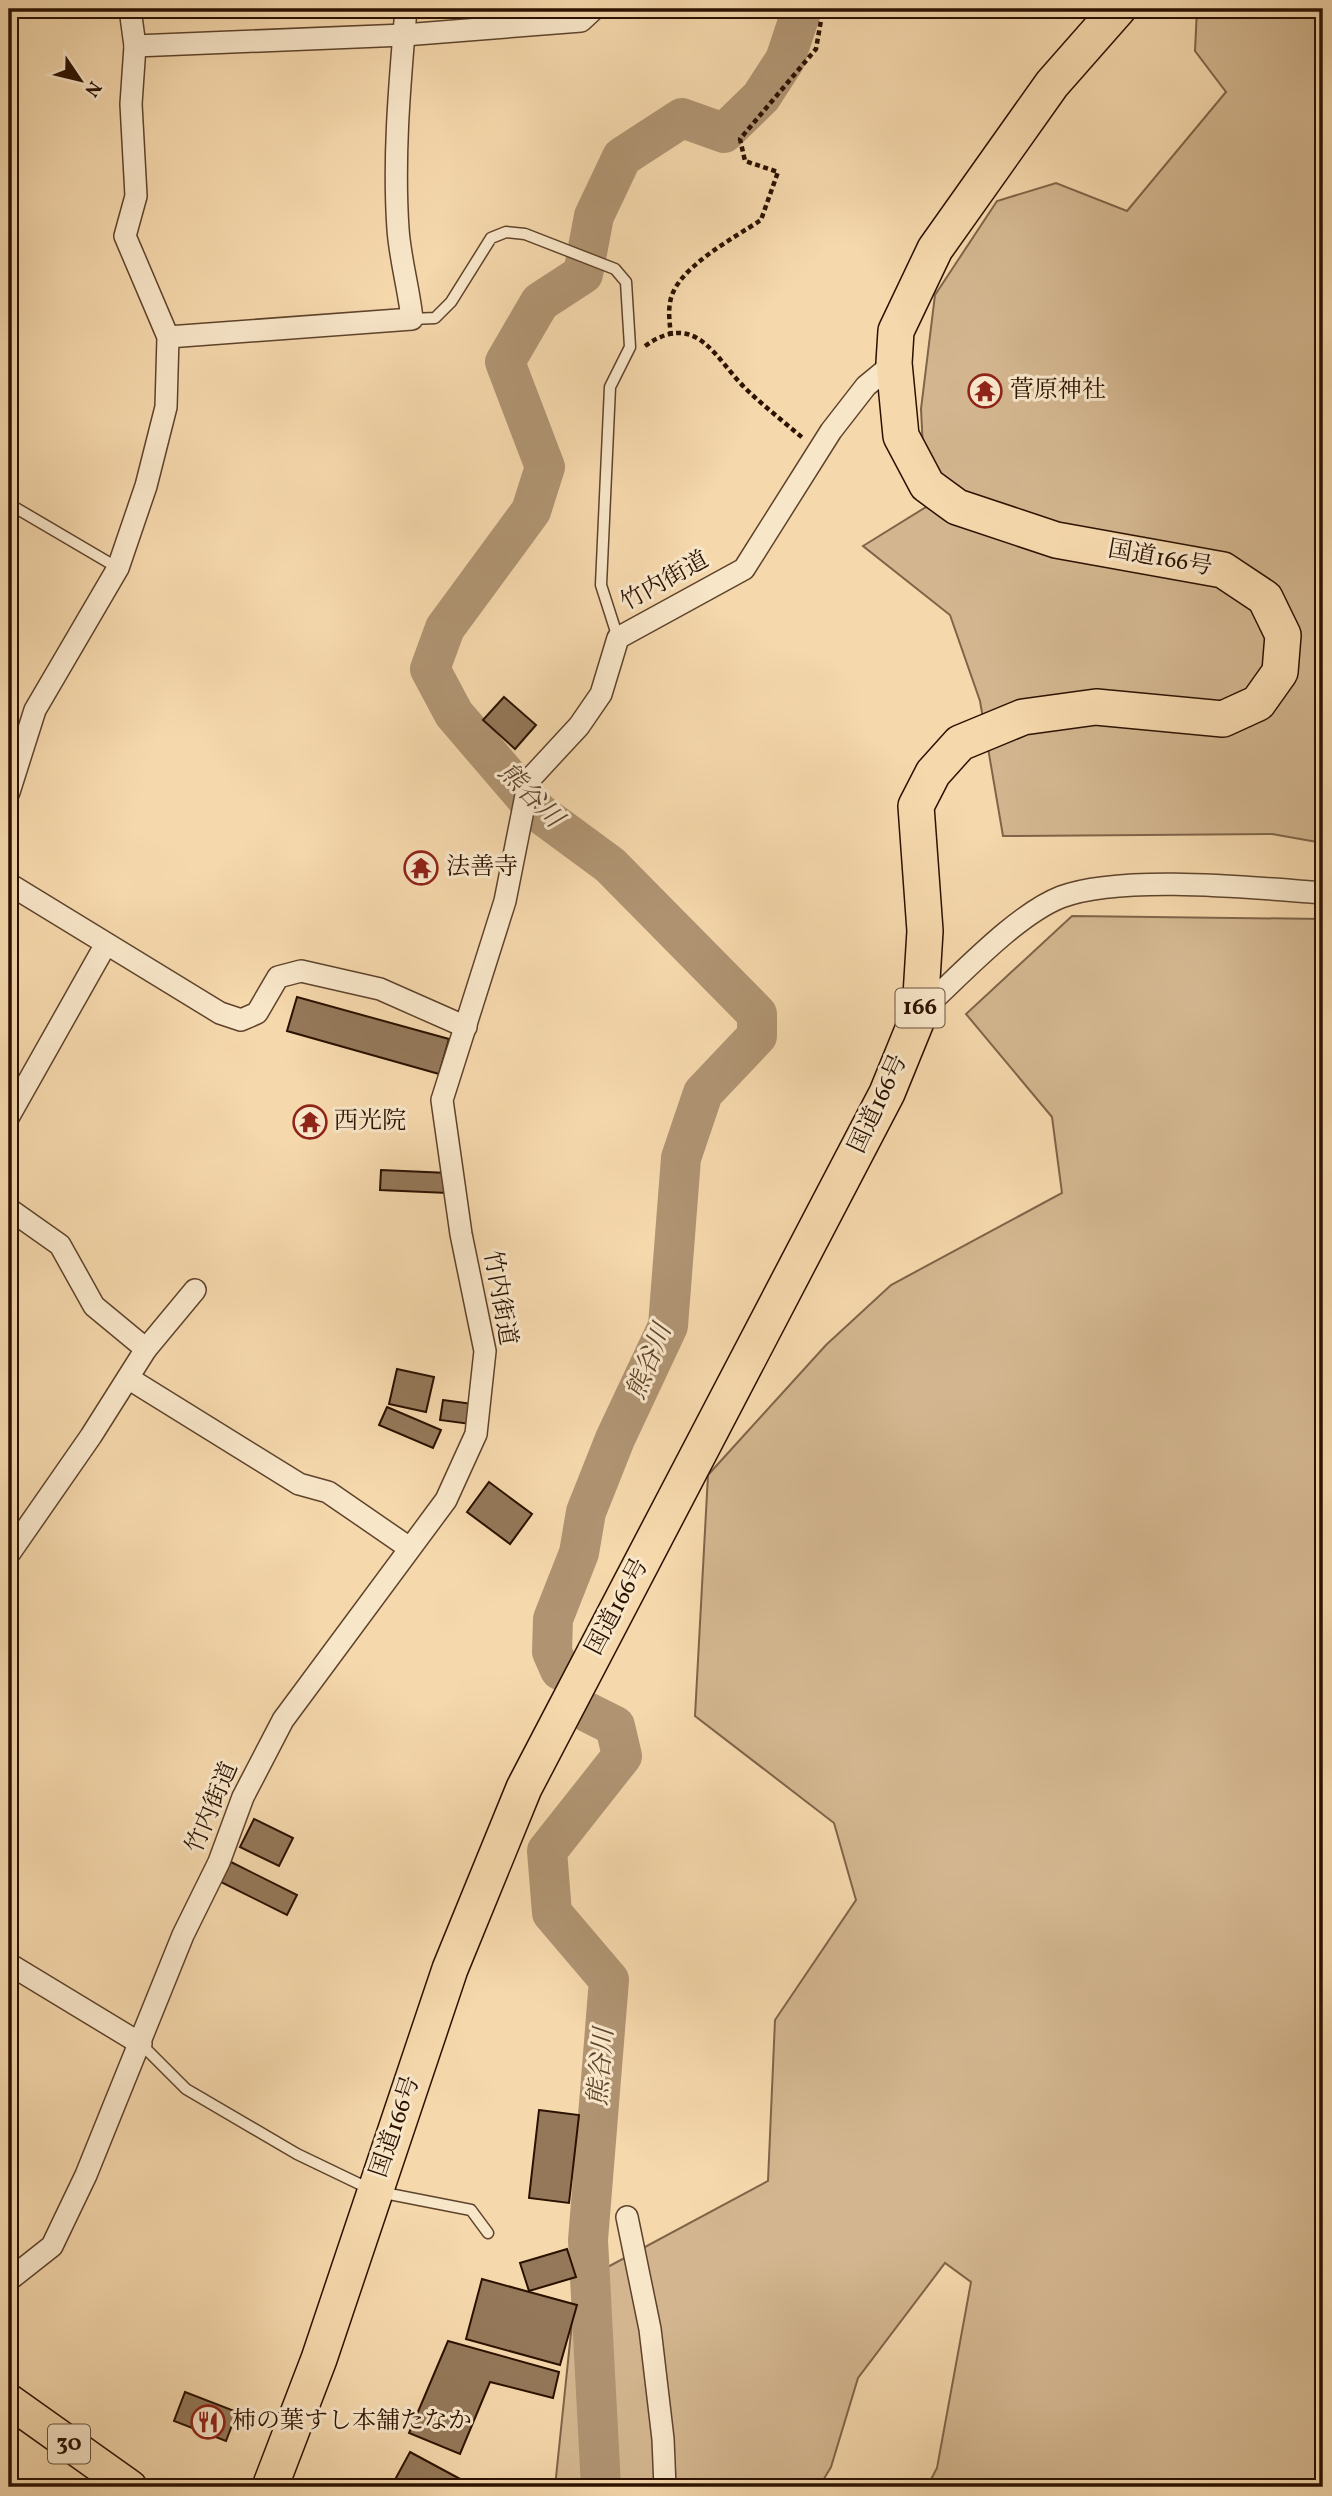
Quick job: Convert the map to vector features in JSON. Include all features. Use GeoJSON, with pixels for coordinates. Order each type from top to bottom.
{"type":"FeatureCollection","features":[{"type":"Feature","properties":{"kind":"highway","name":"国道166号"},"geometry":{"type":"LineString","coordinates":[[270,2487],[319,2359],[450,1969],[524,1788],[887,1093],[920,1012],[925,931],[916,806],[933,773],[960,743],[1023,717],[1096,707],[1223,719],[1258,703],[1280,672],[1283,635],[1265,598],[1223,570],[1056,540],[957,508],[927,485],[901,436],[894,363],[896,331],[935,249],[1052,84],[1118,9]]}},
{"type":"Feature","properties":{"kind":"main road","name":"30"},"geometry":{"type":"LineString","coordinates":[[9,2401],[130,2487]]}},
{"type":"Feature","properties":{"kind":"street"},"geometry":{"type":"LineString","coordinates":[[9,792],[35,710],[118,568],[146,486],[166,407],[168,337],[125,236],[136,196],[131,104],[135,46],[130,9]]}},
{"type":"Feature","properties":{"kind":"street"},"geometry":{"type":"LineString","coordinates":[[168,337],[412,319],[398,232],[397,191],[400,54],[406,9]]}},
{"type":"Feature","properties":{"kind":"street"},"geometry":{"type":"LineString","coordinates":[[135,46],[404,34],[581,21],[594,9]]}},
{"type":"Feature","properties":{"kind":"street","name":"竹内街道"},"geometry":{"type":"LineString","coordinates":[[9,2280],[52,2245],[86,2175],[183,1935],[219,1862],[243,1797],[283,1720],[408,1547],[446,1500],[477,1434],[485,1351],[461,1234],[442,1100],[505,901],[526,790],[579,726],[601,694],[618,638],[744,569],[818,451],[866,386],[894,363]]}},
{"type":"Feature","properties":{"kind":"street"},"geometry":{"type":"LineString","coordinates":[[9,884],[220,1013],[241,1020],[257,1013],[278,977],[301,971],[380,989],[466,1027]]}},
{"type":"Feature","properties":{"kind":"street"},"geometry":{"type":"LineString","coordinates":[[920,1012],[1021,921],[1061,897],[1103,889],[1180,886],[1323,893]]}},
{"type":"Feature","properties":{"kind":"street"},"geometry":{"type":"LineString","coordinates":[[9,1115],[106,944]]}},
{"type":"Feature","properties":{"kind":"street"},"geometry":{"type":"LineString","coordinates":[[9,1209],[60,1245],[94,1306],[146,1349]]}},
{"type":"Feature","properties":{"kind":"street"},"geometry":{"type":"LineString","coordinates":[[9,1554],[91,1436],[146,1349],[195,1290]]}},
{"type":"Feature","properties":{"kind":"street"},"geometry":{"type":"LineString","coordinates":[[128,1378],[299,1484],[328,1492],[408,1547]]}},
{"type":"Feature","properties":{"kind":"street"},"geometry":{"type":"LineString","coordinates":[[9,1964],[141,2044]]}},
{"type":"Feature","properties":{"kind":"street"},"geometry":{"type":"LineString","coordinates":[[627,2217],[649,2329],[663,2439],[665,2487]]}},
{"type":"Feature","properties":{"kind":"lane"},"geometry":{"type":"LineString","coordinates":[[412,319],[435,318],[451,302],[491,238],[506,232],[525,234],[615,269],[626,282],[630,347],[610,387],[601,585],[618,638]]}},
{"type":"Feature","properties":{"kind":"lane"},"geometry":{"type":"LineString","coordinates":[[9,505],[118,568]]}},
{"type":"Feature","properties":{"kind":"lane"},"geometry":{"type":"LineString","coordinates":[[141,2044],[186,2090],[297,2154],[374,2191],[471,2210],[488,2233]]}},
{"type":"Feature","properties":{"kind":"path"},"geometry":{"type":"LineString","coordinates":[[671,336],[670,302],[676,286],[691,268],[761,220],[766,212],[778,172],[745,161],[740,139],[816,48],[823,9]]}},
{"type":"Feature","properties":{"kind":"path"},"geometry":{"type":"LineString","coordinates":[[622,363],[654,340],[687,332],[706,341],[746,389],[818,451]]}},
{"type":"Feature","properties":{"kind":"shaded area"},"geometry":{"type":"Polygon","coordinates":[[[1197,9],[1323,9],[1323,843],[1272,834],[1003,836],[980,701],[950,615],[863,546],[926,507],[921,409],[935,295],[997,201],[1056,183],[1127,211],[1226,92],[1195,51],[1197,9]]]}},
{"type":"Feature","properties":{"kind":"shaded area"},"geometry":{"type":"Polygon","coordinates":[[[1072,916],[1323,919],[1323,2487],[927,2487],[937,2468],[971,2282],[945,2263],[858,2378],[831,2467],[819,2487],[555,2487],[576,2284],[768,2181],[775,2020],[856,1900],[834,1823],[695,1716],[708,1475],[826,1345],[891,1285],[1062,1193],[1052,1117],[966,1014],[1072,916]]]}},
{"type":"Feature","properties":{"kind":"building"},"geometry":{"type":"Polygon","coordinates":[[[504,697],[536,725],[515,749],[483,720],[504,697]]]}},
{"type":"Feature","properties":{"kind":"building"},"geometry":{"type":"Polygon","coordinates":[[[297,997],[449,1039],[439,1074],[287,1031],[297,997]]]}},
{"type":"Feature","properties":{"kind":"building"},"geometry":{"type":"Polygon","coordinates":[[[381,1170],[448,1173],[447,1193],[380,1190],[381,1170]]]}},
{"type":"Feature","properties":{"kind":"building"},"geometry":{"type":"Polygon","coordinates":[[[397,1369],[434,1377],[426,1412],[389,1404],[397,1369]]]}},
{"type":"Feature","properties":{"kind":"building"},"geometry":{"type":"Polygon","coordinates":[[[443,1400],[473,1404],[470,1424],[440,1420],[443,1400]]]}},
{"type":"Feature","properties":{"kind":"building"},"geometry":{"type":"Polygon","coordinates":[[[387,1407],[441,1430],[433,1448],[379,1425],[387,1407]]]}},
{"type":"Feature","properties":{"kind":"building"},"geometry":{"type":"Polygon","coordinates":[[[489,1482],[532,1514],[510,1544],[467,1512],[489,1482]]]}},
{"type":"Feature","properties":{"kind":"building"},"geometry":{"type":"Polygon","coordinates":[[[254,1819],[293,1838],[279,1866],[240,1847],[254,1819]]]}},
{"type":"Feature","properties":{"kind":"building"},"geometry":{"type":"Polygon","coordinates":[[[231,1862],[297,1895],[287,1915],[221,1882],[231,1862]]]}},
{"type":"Feature","properties":{"kind":"building"},"geometry":{"type":"Polygon","coordinates":[[[539,2110],[579,2115],[569,2203],[529,2198],[539,2110]]]}},
{"type":"Feature","properties":{"kind":"building"},"geometry":{"type":"Polygon","coordinates":[[[567,2249],[576,2277],[529,2291],[520,2263],[567,2249]]]}},
{"type":"Feature","properties":{"kind":"building"},"geometry":{"type":"Polygon","coordinates":[[[482,2279],[577,2305],[560,2365],[466,2339],[482,2279]]]}},
{"type":"Feature","properties":{"kind":"building"},"geometry":{"type":"Polygon","coordinates":[[[448,2341],[559,2372],[553,2398],[490,2382],[460,2454],[409,2433],[448,2341]]]}},
{"type":"Feature","properties":{"kind":"building"},"geometry":{"type":"Polygon","coordinates":[[[185,2392],[237,2412],[226,2441],[174,2421],[185,2392]]]}},
{"type":"Feature","properties":{"kind":"building"},"geometry":{"type":"Polygon","coordinates":[[[410,2452],[462,2480],[458,2487],[391,2487],[410,2452]]]}},
{"type":"Feature","properties":{"kind":"waterway","name":"熊谷川"},"geometry":{"type":"LineString","coordinates":[[560,1670],[552,1652],[553,1619],[579,1553],[586,1512],[615,1439],[668,1326],[681,1158],[703,1093],[757,1036],[757,1014],[610,865],[538,812],[454,714],[430,669],[445,628],[531,511],[545,467],[505,362],[540,302],[583,274],[594,216],[622,157],[682,118],[724,133],[761,97],[785,60],[802,9]]}},
{"type":"Feature","properties":{"kind":"waterway","name":"熊谷川"},"geometry":{"type":"LineString","coordinates":[[587,1712],[615,1726],[622,1756],[547,1851],[552,1913],[609,1980],[588,2240],[601,2487]]}},
{"type":"Feature","properties":{"kind":"place","name":"菅原神社"},"geometry":{"type":"Point","coordinates":[985,391]}},
{"type":"Feature","properties":{"kind":"place","name":"法善寺"},"geometry":{"type":"Point","coordinates":[421,868]}},
{"type":"Feature","properties":{"kind":"place","name":"西光院"},"geometry":{"type":"Point","coordinates":[310,1122]}},
{"type":"Feature","properties":{"kind":"place","name":"柿の葉すし本舗たなか"},"geometry":{"type":"Point","coordinates":[208,2422]}}]}
